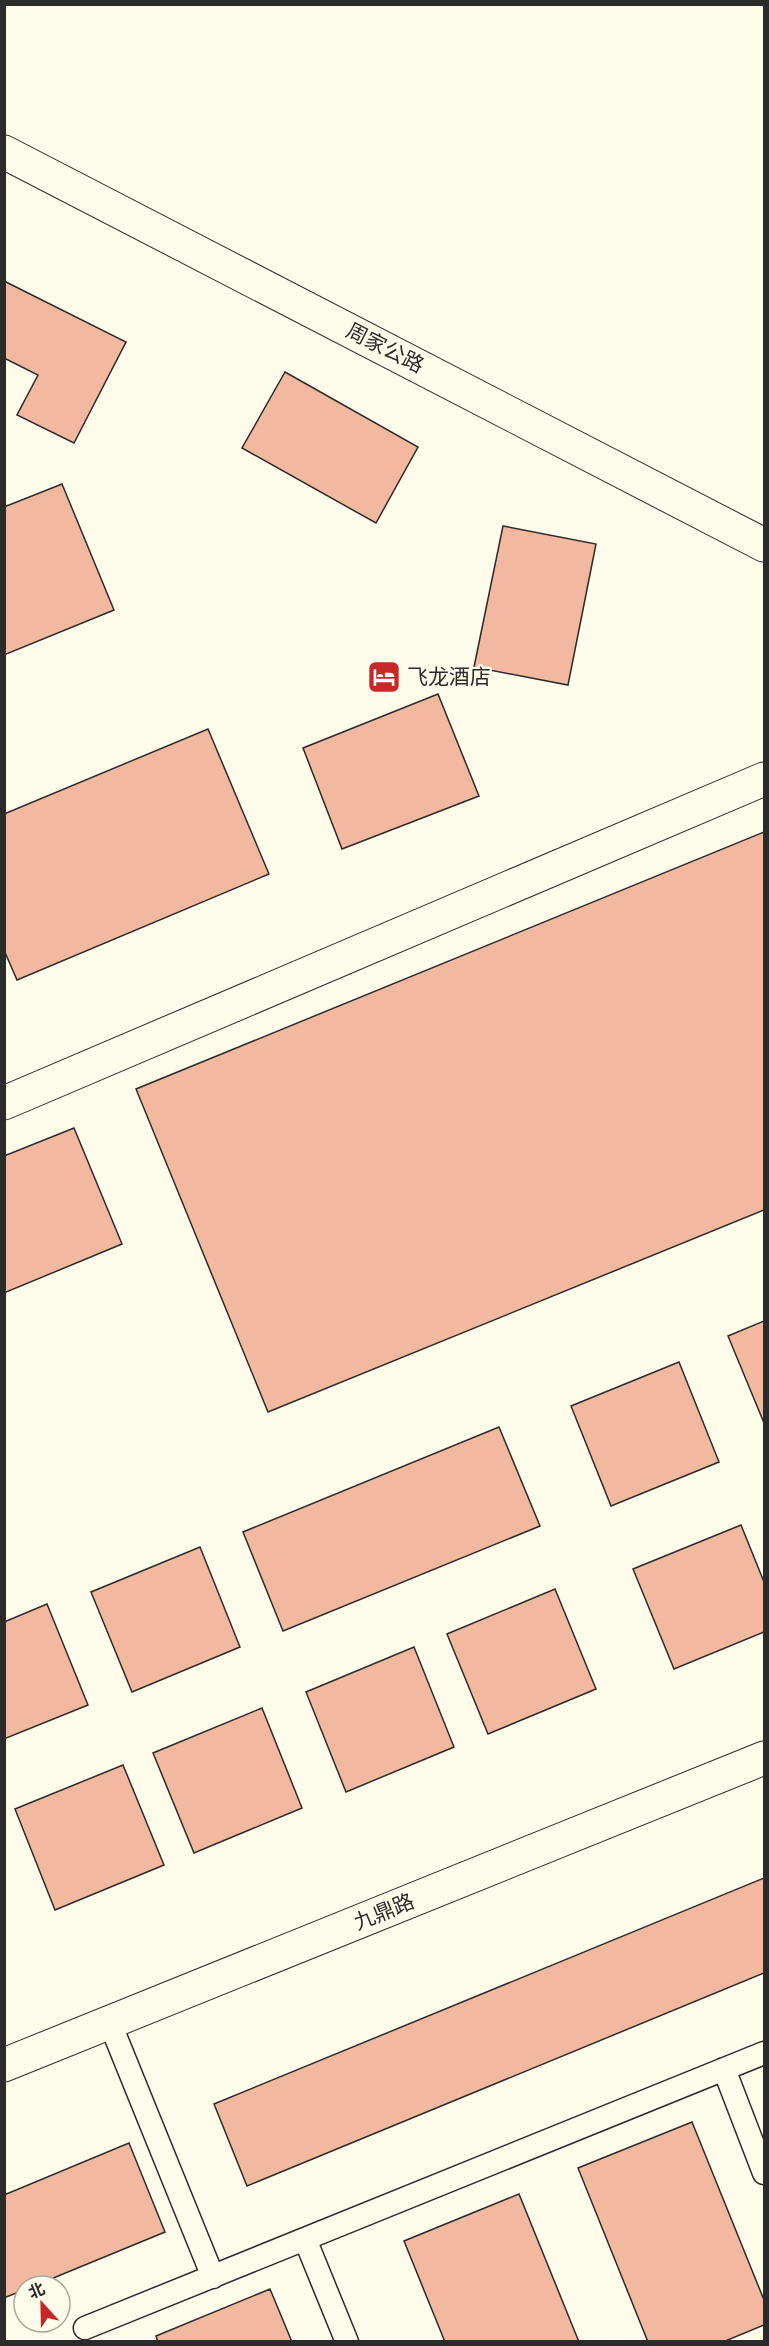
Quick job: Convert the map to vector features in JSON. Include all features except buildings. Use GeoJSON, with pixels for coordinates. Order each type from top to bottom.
{"type":"FeatureCollection","features":[{"type":"Feature","properties":{"kind":"street","name":"周家公路"},"geometry":{"type":"LineString","coordinates":[[4,152],[765,545]]}},
{"type":"Feature","properties":{"kind":"street"},"geometry":{"type":"LineString","coordinates":[[4,1103],[765,779]]}},
{"type":"Feature","properties":{"kind":"street","name":"九鼎路"},"geometry":{"type":"LineString","coordinates":[[4,2066],[765,1758]]}},
{"type":"Feature","properties":{"kind":"lane"},"geometry":{"type":"LineString","coordinates":[[110,2023],[213,2277]]}},
{"type":"Feature","properties":{"kind":"lane"},"geometry":{"type":"LineString","coordinates":[[85,2328],[765,2053]]}},
{"type":"Feature","properties":{"kind":"lane"},"geometry":{"type":"LineString","coordinates":[[724,2069],[765,2173]]}},
{"type":"Feature","properties":{"kind":"lane"},"geometry":{"type":"LineString","coordinates":[[305,2239],[347,2342]]}},
{"type":"Feature","properties":{"kind":"place","name":"飞龙酒店"},"geometry":{"type":"Point","coordinates":[384,677]}}]}
